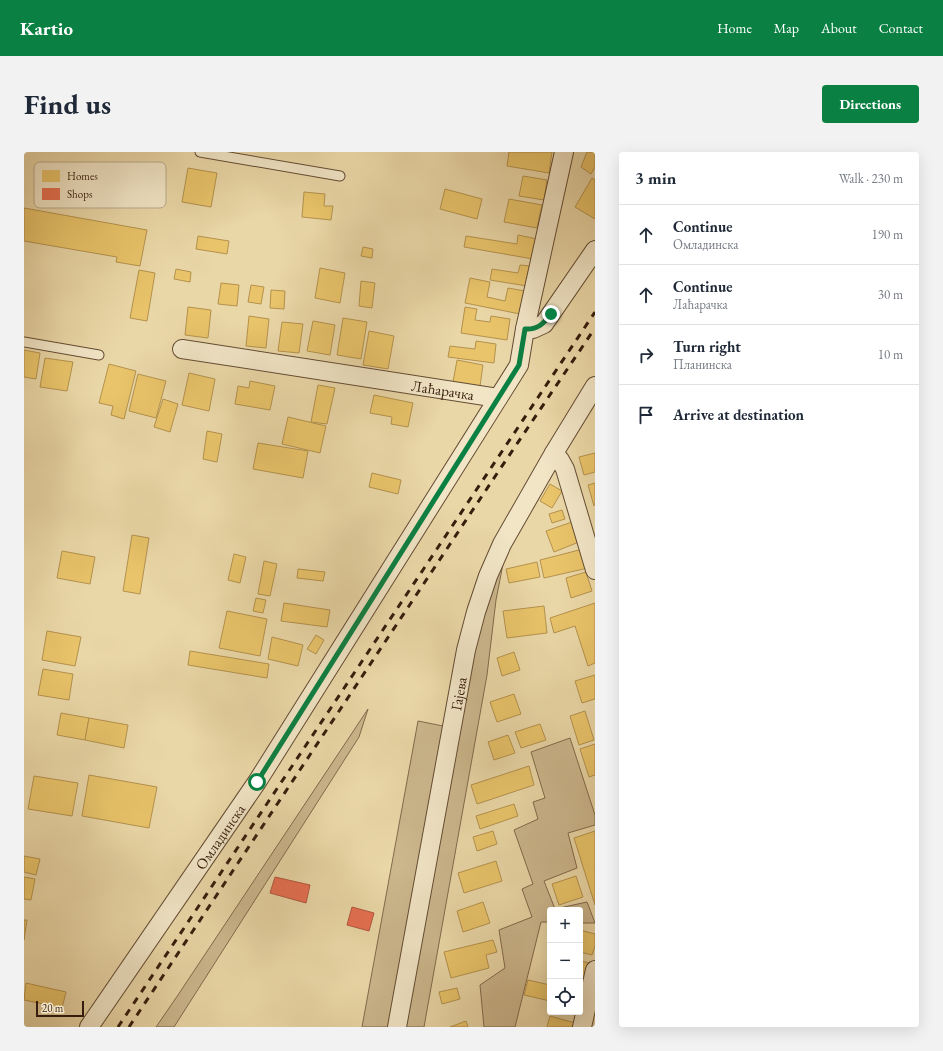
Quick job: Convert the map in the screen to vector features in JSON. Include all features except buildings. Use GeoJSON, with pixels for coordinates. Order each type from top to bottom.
{"type":"FeatureCollection","features":[{"type":"Feature","properties":{"kind":"street"},"geometry":{"type":"LineString","coordinates":[[498,398],[519,365],[525,329],[564,152]]}},
{"type":"Feature","properties":{"kind":"street"},"geometry":{"type":"LineString","coordinates":[[525,329],[533,329],[544,324],[595,250]]}},
{"type":"Feature","properties":{"kind":"street","name":"Лаћарачка"},"geometry":{"type":"LineString","coordinates":[[182,349],[498,398]]}},
{"type":"Feature","properties":{"kind":"street","name":"Гајева"},"geometry":{"type":"LineString","coordinates":[[397,1027],[464,658],[476,612],[488,576],[502,544],[554,453],[595,386]]}},
{"type":"Feature","properties":{"kind":"street","name":"Омладинска"},"geometry":{"type":"LineString","coordinates":[[89,1027],[257,782],[498,398]]}},
{"type":"Feature","properties":{"kind":"street"},"geometry":{"type":"LineString","coordinates":[[554,453],[566,468],[595,570]]}},
{"type":"Feature","properties":{"kind":"street"},"geometry":{"type":"LineString","coordinates":[[582,1027],[595,970]]}},
{"type":"Feature","properties":{"kind":"lane"},"geometry":{"type":"LineString","coordinates":[[200,152],[340,176]]}},
{"type":"Feature","properties":{"kind":"lane"},"geometry":{"type":"LineString","coordinates":[[24,342],[99,355]]}},
{"type":"Feature","properties":{"kind":"shaded area"},"geometry":{"type":"Polygon","coordinates":[[[513,513],[496,600],[487,675],[424,1027],[362,1027],[418,721],[443,726],[474,596],[513,513]]]}},
{"type":"Feature","properties":{"kind":"shaded area"},"geometry":{"type":"Polygon","coordinates":[[[368,709],[359,737],[174,1027],[156,1027],[178,995],[368,709]]]}},
{"type":"Feature","properties":{"kind":"shaded area"},"geometry":{"type":"Polygon","coordinates":[[[570,738],[595,815],[595,825],[568,833],[577,868],[544,881],[554,907],[547,907],[547,922],[541,922],[515,1027],[484,1027],[480,985],[505,968],[499,930],[532,917],[522,889],[533,884],[514,830],[538,819],[533,802],[545,798],[531,752],[570,738]]]}},
{"type":"Feature","properties":{"kind":"shaded area"},"geometry":{"type":"Polygon","coordinates":[[[587,902],[595,923],[583,923],[583,907],[564,907],[587,902]]]}},
{"type":"Feature","properties":{"kind":"railway"},"geometry":{"type":"LineString","coordinates":[[118,1027],[595,312]]}},
{"type":"Feature","properties":{"kind":"railway"},"geometry":{"type":"LineString","coordinates":[[129,1027],[595,328]]}},
{"type":"Feature","properties":{"kind":"route"},"geometry":{"type":"LineString","coordinates":[[257,782],[519,365],[525,329],[533,329],[544,324],[551,314]]}}]}
